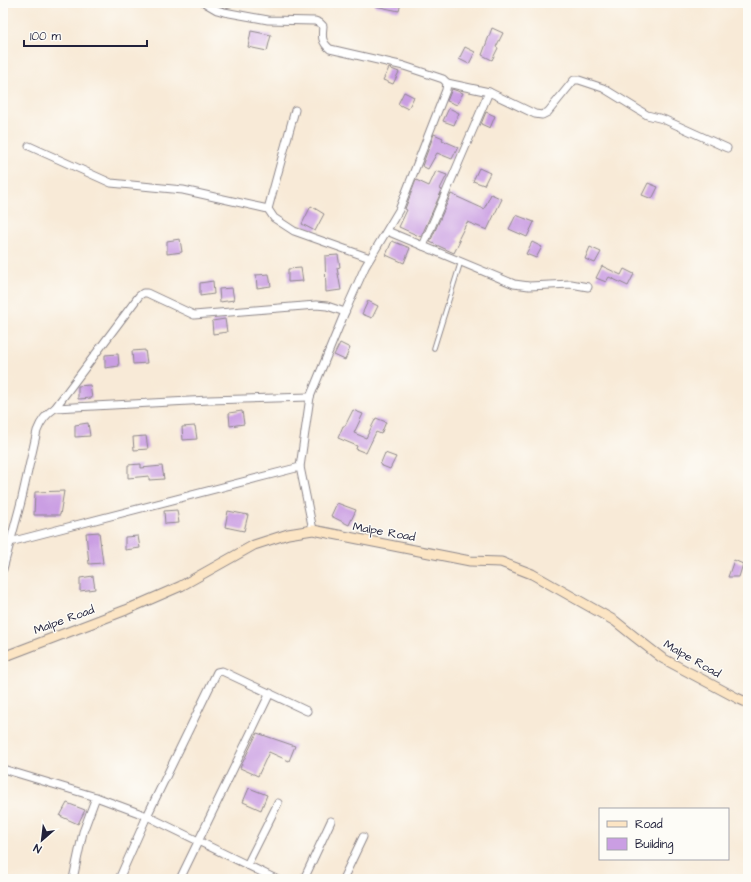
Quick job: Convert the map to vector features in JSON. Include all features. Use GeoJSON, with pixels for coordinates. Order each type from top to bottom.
{"type":"FeatureCollection","features":[{"type":"Feature","properties":{"kind":"street"},"geometry":{"type":"LineString","coordinates":[[205,3],[224,12],[268,20],[315,21],[323,26],[322,40],[325,46],[330,49],[404,66],[443,79],[447,83],[489,92],[535,114],[542,115],[548,112],[574,80],[579,80],[603,88],[647,115],[663,118],[727,148]]}},
{"type":"Feature","properties":{"kind":"street"},"geometry":{"type":"LineString","coordinates":[[313,530],[300,467],[310,397],[345,312],[370,258],[399,210],[446,90],[447,83]]}},
{"type":"Feature","properties":{"kind":"street"},"geometry":{"type":"LineString","coordinates":[[423,246],[489,92]]}},
{"type":"Feature","properties":{"kind":"street"},"geometry":{"type":"LineString","coordinates":[[268,209],[295,110]]}},
{"type":"Feature","properties":{"kind":"street"},"geometry":{"type":"LineString","coordinates":[[29,146],[111,183],[183,190],[268,209],[274,218],[294,231],[370,258]]}},
{"type":"Feature","properties":{"kind":"street"},"geometry":{"type":"LineString","coordinates":[[387,231],[514,284],[522,286],[572,284],[588,287]]}},
{"type":"Feature","properties":{"kind":"street"},"geometry":{"type":"LineString","coordinates":[[3,568],[40,423],[47,413],[55,408],[139,296],[143,293],[147,293],[194,315],[316,305],[327,306],[345,312]]}},
{"type":"Feature","properties":{"kind":"street"},"geometry":{"type":"LineString","coordinates":[[55,408],[209,400],[310,397]]}},
{"type":"Feature","properties":{"kind":"street"},"geometry":{"type":"LineString","coordinates":[[10,542],[300,467]]}},
{"type":"Feature","properties":{"kind":"street","name":"Malpe Road"},"geometry":{"type":"LineString","coordinates":[[3,657],[126,610],[182,586],[254,545],[288,534],[313,530],[470,561],[501,562],[532,574],[615,620],[662,658],[737,698],[748,702]]}},
{"type":"Feature","properties":{"kind":"street"},"geometry":{"type":"LineString","coordinates":[[119,879],[147,816],[216,672],[222,671],[307,711]]}},
{"type":"Feature","properties":{"kind":"street"},"geometry":{"type":"LineString","coordinates":[[180,879],[270,693]]}},
{"type":"Feature","properties":{"kind":"street"},"geometry":{"type":"LineString","coordinates":[[3,769],[96,797],[147,816],[247,865],[265,877],[276,879]]}},
{"type":"Feature","properties":{"kind":"street"},"geometry":{"type":"LineString","coordinates":[[73,879],[83,832],[96,797]]}},
{"type":"Feature","properties":{"kind":"street"},"geometry":{"type":"LineString","coordinates":[[247,865],[278,803]]}},
{"type":"Feature","properties":{"kind":"street"},"geometry":{"type":"LineString","coordinates":[[304,879],[331,821]]}},
{"type":"Feature","properties":{"kind":"street"},"geometry":{"type":"LineString","coordinates":[[343,879],[363,837]]}},
{"type":"Feature","properties":{"kind":"lane"},"geometry":{"type":"LineString","coordinates":[[434,348],[461,261]]}},
{"type":"Feature","properties":{"kind":"building"},"geometry":{"type":"Polygon","coordinates":[[[375,3],[401,3],[399,11],[375,6],[375,3]]]}},
{"type":"Feature","properties":{"kind":"building"},"geometry":{"type":"Polygon","coordinates":[[[492,28],[503,33],[496,47],[498,48],[492,60],[482,55],[492,28]]]}},
{"type":"Feature","properties":{"kind":"building"},"geometry":{"type":"Polygon","coordinates":[[[251,31],[271,35],[267,51],[248,47],[251,31]]]}},
{"type":"Feature","properties":{"kind":"building"},"geometry":{"type":"Polygon","coordinates":[[[465,47],[475,52],[469,64],[459,59],[465,47]]]}},
{"type":"Feature","properties":{"kind":"building"},"geometry":{"type":"Polygon","coordinates":[[[389,68],[399,72],[393,84],[383,80],[389,68]]]}},
{"type":"Feature","properties":{"kind":"building"},"geometry":{"type":"Polygon","coordinates":[[[452,89],[463,93],[457,105],[447,101],[452,89]]]}},
{"type":"Feature","properties":{"kind":"building"},"geometry":{"type":"Polygon","coordinates":[[[404,92],[414,97],[408,109],[398,104],[404,92]]]}},
{"type":"Feature","properties":{"kind":"building"},"geometry":{"type":"Polygon","coordinates":[[[449,108],[459,113],[454,125],[443,121],[449,108]]]}},
{"type":"Feature","properties":{"kind":"building"},"geometry":{"type":"Polygon","coordinates":[[[486,112],[495,116],[490,128],[481,124],[486,112]]]}},
{"type":"Feature","properties":{"kind":"building"},"geometry":{"type":"Polygon","coordinates":[[[434,134],[443,138],[442,140],[458,147],[452,159],[437,153],[428,169],[422,166],[434,134]]]}},
{"type":"Feature","properties":{"kind":"building"},"geometry":{"type":"Polygon","coordinates":[[[479,168],[490,173],[484,185],[473,181],[479,168]]]}},
{"type":"Feature","properties":{"kind":"building"},"geometry":{"type":"Polygon","coordinates":[[[436,171],[447,175],[421,237],[399,227],[407,210],[405,209],[416,180],[429,186],[436,171]]]}},
{"type":"Feature","properties":{"kind":"building"},"geometry":{"type":"Polygon","coordinates":[[[648,183],[658,187],[652,199],[642,195],[648,183]]]}},
{"type":"Feature","properties":{"kind":"building"},"geometry":{"type":"Polygon","coordinates":[[[451,194],[484,209],[491,194],[502,199],[487,230],[467,222],[458,240],[460,241],[454,253],[430,242],[451,194]]]}},
{"type":"Feature","properties":{"kind":"building"},"geometry":{"type":"Polygon","coordinates":[[[311,206],[324,214],[315,231],[302,224],[311,206]]]}},
{"type":"Feature","properties":{"kind":"building"},"geometry":{"type":"Polygon","coordinates":[[[516,215],[534,222],[527,237],[509,229],[516,215]]]}},
{"type":"Feature","properties":{"kind":"building"},"geometry":{"type":"Polygon","coordinates":[[[180,239],[182,252],[167,254],[167,241],[180,239]]]}},
{"type":"Feature","properties":{"kind":"building"},"geometry":{"type":"Polygon","coordinates":[[[392,241],[410,248],[404,263],[386,255],[392,241]]]}},
{"type":"Feature","properties":{"kind":"building"},"geometry":{"type":"Polygon","coordinates":[[[532,242],[542,247],[536,258],[526,254],[532,242]]]}},
{"type":"Feature","properties":{"kind":"building"},"geometry":{"type":"Polygon","coordinates":[[[590,247],[601,252],[595,263],[585,259],[590,247]]]}},
{"type":"Feature","properties":{"kind":"building"},"geometry":{"type":"Polygon","coordinates":[[[338,255],[340,267],[337,268],[341,290],[326,292],[325,256],[338,255]]]}},
{"type":"Feature","properties":{"kind":"building"},"geometry":{"type":"Polygon","coordinates":[[[602,266],[621,275],[624,269],[634,274],[628,286],[609,277],[606,282],[596,278],[602,266]]]}},
{"type":"Feature","properties":{"kind":"building"},"geometry":{"type":"Polygon","coordinates":[[[301,268],[303,281],[288,282],[288,269],[301,268]]]}},
{"type":"Feature","properties":{"kind":"building"},"geometry":{"type":"Polygon","coordinates":[[[269,274],[271,286],[257,288],[256,275],[269,274]]]}},
{"type":"Feature","properties":{"kind":"building"},"geometry":{"type":"Polygon","coordinates":[[[213,281],[214,294],[200,296],[200,283],[213,281]]]}},
{"type":"Feature","properties":{"kind":"building"},"geometry":{"type":"Polygon","coordinates":[[[232,288],[234,300],[220,302],[219,289],[232,288]]]}},
{"type":"Feature","properties":{"kind":"building"},"geometry":{"type":"Polygon","coordinates":[[[368,301],[378,306],[372,318],[362,314],[368,301]]]}},
{"type":"Feature","properties":{"kind":"building"},"geometry":{"type":"Polygon","coordinates":[[[225,319],[227,332],[213,334],[212,321],[225,319]]]}},
{"type":"Feature","properties":{"kind":"building"},"geometry":{"type":"Polygon","coordinates":[[[340,343],[350,348],[345,360],[334,355],[340,343]]]}},
{"type":"Feature","properties":{"kind":"building"},"geometry":{"type":"Polygon","coordinates":[[[145,350],[147,363],[133,364],[132,351],[145,350]]]}},
{"type":"Feature","properties":{"kind":"building"},"geometry":{"type":"Polygon","coordinates":[[[118,354],[119,366],[105,368],[105,355],[118,354]]]}},
{"type":"Feature","properties":{"kind":"building"},"geometry":{"type":"Polygon","coordinates":[[[90,385],[92,398],[78,399],[78,386],[90,385]]]}},
{"type":"Feature","properties":{"kind":"building"},"geometry":{"type":"Polygon","coordinates":[[[353,410],[363,414],[354,433],[366,438],[376,418],[386,422],[381,434],[376,432],[366,453],[356,449],[357,446],[338,438],[343,426],[345,426],[353,410]]]}},
{"type":"Feature","properties":{"kind":"building"},"geometry":{"type":"Polygon","coordinates":[[[242,411],[244,424],[230,426],[229,413],[242,411]]]}},
{"type":"Feature","properties":{"kind":"building"},"geometry":{"type":"Polygon","coordinates":[[[88,423],[90,436],[75,437],[75,425],[88,423]]]}},
{"type":"Feature","properties":{"kind":"building"},"geometry":{"type":"Polygon","coordinates":[[[195,426],[197,439],[183,440],[182,427],[195,426]]]}},
{"type":"Feature","properties":{"kind":"building"},"geometry":{"type":"Polygon","coordinates":[[[146,436],[148,449],[134,450],[133,437],[146,436]]]}},
{"type":"Feature","properties":{"kind":"building"},"geometry":{"type":"Polygon","coordinates":[[[385,453],[396,457],[390,469],[380,465],[385,453]]]}},
{"type":"Feature","properties":{"kind":"building"},"geometry":{"type":"Polygon","coordinates":[[[141,464],[141,468],[162,466],[164,479],[149,480],[149,476],[128,478],[128,465],[141,464]]]}},
{"type":"Feature","properties":{"kind":"building"},"geometry":{"type":"Polygon","coordinates":[[[64,491],[60,515],[34,515],[35,492],[64,491]]]}},
{"type":"Feature","properties":{"kind":"building"},"geometry":{"type":"Polygon","coordinates":[[[337,503],[356,510],[349,525],[331,516],[337,503]]]}},
{"type":"Feature","properties":{"kind":"building"},"geometry":{"type":"Polygon","coordinates":[[[177,510],[179,523],[165,524],[164,511],[177,510]]]}},
{"type":"Feature","properties":{"kind":"building"},"geometry":{"type":"Polygon","coordinates":[[[228,511],[248,515],[244,531],[225,527],[228,511]]]}},
{"type":"Feature","properties":{"kind":"building"},"geometry":{"type":"Polygon","coordinates":[[[99,532],[103,563],[89,564],[86,533],[99,532]]]}},
{"type":"Feature","properties":{"kind":"building"},"geometry":{"type":"Polygon","coordinates":[[[138,536],[140,548],[125,550],[125,537],[138,536]]]}},
{"type":"Feature","properties":{"kind":"building"},"geometry":{"type":"Polygon","coordinates":[[[734,560],[743,564],[739,577],[728,577],[734,560]]]}},
{"type":"Feature","properties":{"kind":"building"},"geometry":{"type":"Polygon","coordinates":[[[93,576],[95,589],[80,591],[80,578],[93,576]]]}},
{"type":"Feature","properties":{"kind":"building"},"geometry":{"type":"Polygon","coordinates":[[[257,733],[295,746],[289,761],[269,752],[258,776],[240,768],[257,733]]]}},
{"type":"Feature","properties":{"kind":"building"},"geometry":{"type":"Polygon","coordinates":[[[249,788],[267,795],[261,810],[243,802],[249,788]]]}},
{"type":"Feature","properties":{"kind":"building"},"geometry":{"type":"Polygon","coordinates":[[[67,803],[85,810],[78,824],[60,816],[67,803]]]}}]}
